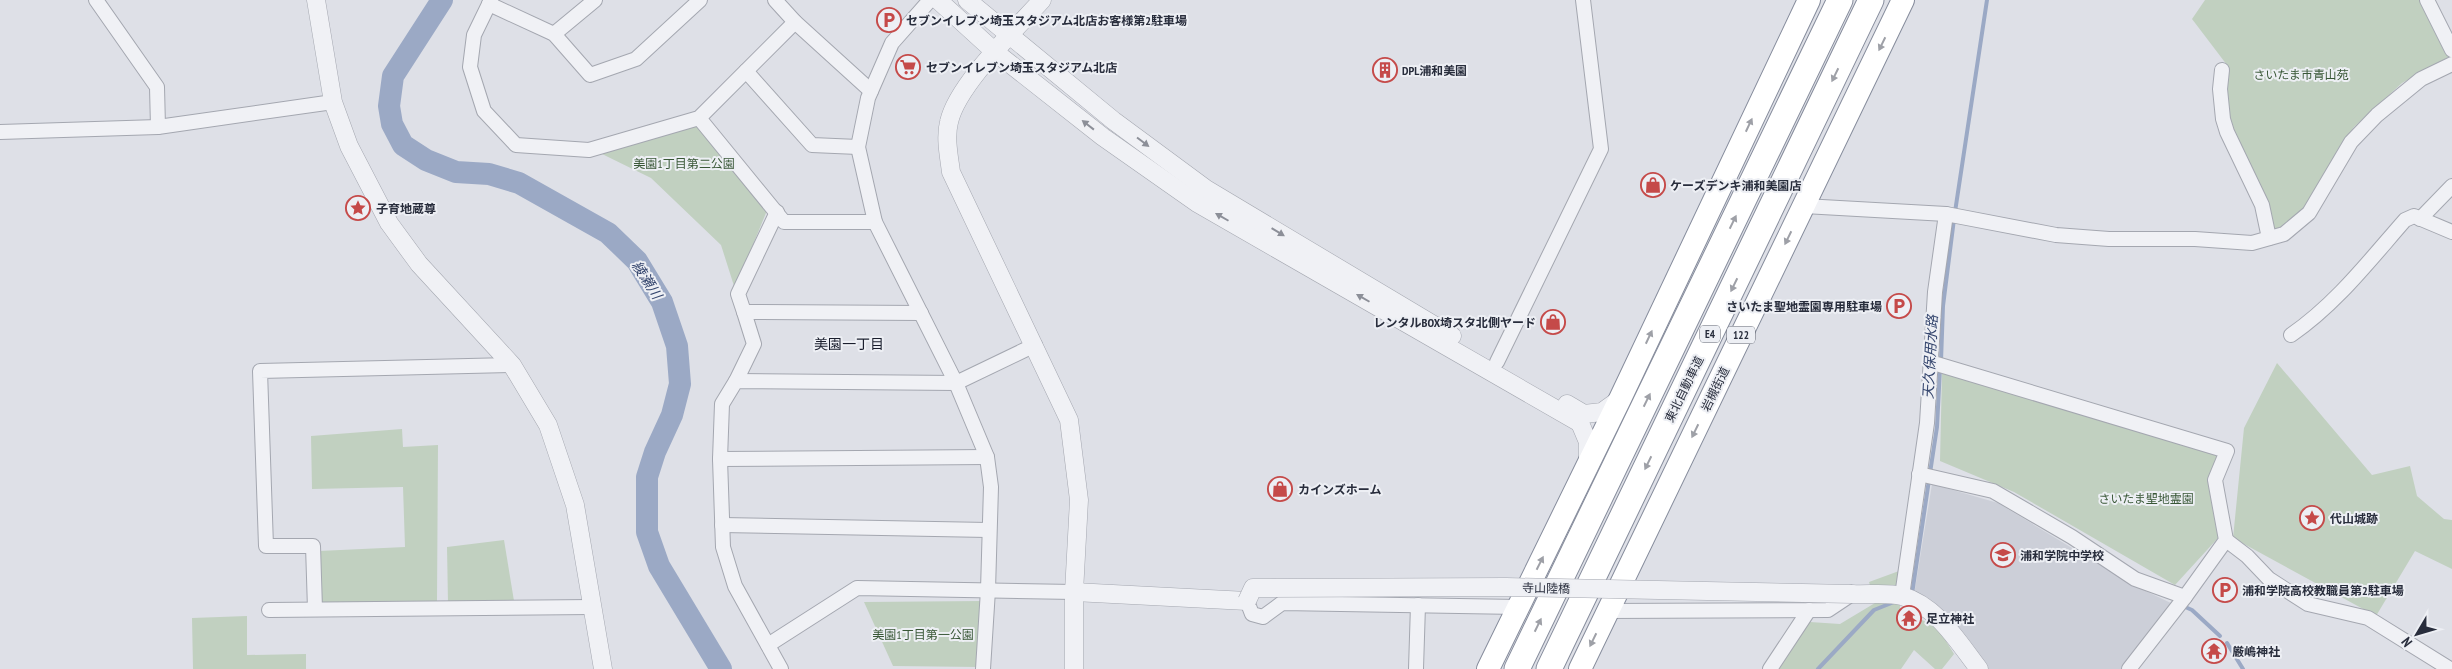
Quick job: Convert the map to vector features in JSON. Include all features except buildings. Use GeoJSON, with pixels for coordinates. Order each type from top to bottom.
{"type":"FeatureCollection","features":[{"type":"Feature","properties":{"kind":"highway"},"geometry":{"type":"LineString","coordinates":[[1488,669],[1620,399],[1809,0]]}},
{"type":"Feature","properties":{"kind":"highway","name":"E4"},"geometry":{"type":"LineString","coordinates":[[1517,669],[1840,0]]}},
{"type":"Feature","properties":{"kind":"highway","name":"東北自動車道"},"geometry":{"type":"LineString","coordinates":[[1549,669],[1872,0]]}},
{"type":"Feature","properties":{"kind":"highway","name":"岩槻街道"},"geometry":{"type":"LineString","coordinates":[[1580,669],[1903,0]]}},
{"type":"Feature","properties":{"kind":"street"},"geometry":{"type":"LineString","coordinates":[[96,0],[156,87],[158,127]]}},
{"type":"Feature","properties":{"kind":"street"},"geometry":{"type":"LineString","coordinates":[[316,0],[333,102],[349,146],[389,223],[419,264],[512,365],[548,425],[575,505],[603,669]]}},
{"type":"Feature","properties":{"kind":"street"},"geometry":{"type":"LineString","coordinates":[[554,34],[594,0]]}},
{"type":"Feature","properties":{"kind":"street"},"geometry":{"type":"LineString","coordinates":[[700,0],[636,60],[590,75],[554,34],[490,2],[474,35],[470,67],[484,110],[516,146],[589,150],[698,118],[795,22]]}},
{"type":"Feature","properties":{"kind":"street"},"geometry":{"type":"LineString","coordinates":[[775,0],[795,22],[871,91]]}},
{"type":"Feature","properties":{"kind":"street"},"geometry":{"type":"LineString","coordinates":[[930,0],[892,43],[871,91],[858,147],[876,222],[956,383],[987,457],[991,488],[988,530],[988,590],[983,669]]}},
{"type":"Feature","properties":{"kind":"street"},"geometry":{"type":"LineString","coordinates":[[938,0],[995,52],[1103,137],[1197,203],[1580,423],[1588,442],[1588,465]]}},
{"type":"Feature","properties":{"kind":"street"},"geometry":{"type":"LineString","coordinates":[[967,0],[1114,120],[1206,189],[1584,414],[1602,412],[1620,399]]}},
{"type":"Feature","properties":{"kind":"street"},"geometry":{"type":"LineString","coordinates":[[1042,0],[960,94],[948,122],[947,143],[951,172],[1035,345],[1068,420],[1079,500],[1074,592],[1074,669]]}},
{"type":"Feature","properties":{"kind":"street"},"geometry":{"type":"LineString","coordinates":[[1497,362],[1601,149],[1583,0]]}},
{"type":"Feature","properties":{"kind":"street"},"geometry":{"type":"LineString","coordinates":[[2427,0],[2452,50]]}},
{"type":"Feature","properties":{"kind":"street"},"geometry":{"type":"LineString","coordinates":[[1804,206],[1946,214],[2056,235],[2109,239],[2195,239],[2252,243],[2284,234],[2309,213],[2352,142],[2377,115],[2421,79],[2452,64]]}},
{"type":"Feature","properties":{"kind":"street"},"geometry":{"type":"LineString","coordinates":[[2222,70],[2220,88],[2223,119],[2227,132],[2262,205],[2269,238]]}},
{"type":"Feature","properties":{"kind":"street"},"geometry":{"type":"LineString","coordinates":[[746,71],[812,145],[858,147]]}},
{"type":"Feature","properties":{"kind":"street"},"geometry":{"type":"LineString","coordinates":[[0,132],[158,127],[333,102]]}},
{"type":"Feature","properties":{"kind":"street"},"geometry":{"type":"LineString","coordinates":[[698,118],[784,222],[876,222]]}},
{"type":"Feature","properties":{"kind":"street"},"geometry":{"type":"LineString","coordinates":[[2420,219],[2452,186]]}},
{"type":"Feature","properties":{"kind":"street"},"geometry":{"type":"LineString","coordinates":[[777,212],[738,294],[754,344],[736,381],[722,404],[720,459],[723,547],[735,586],[781,669]]}},
{"type":"Feature","properties":{"kind":"street"},"geometry":{"type":"LineString","coordinates":[[1902,596],[1927,423],[1935,292],[1946,214]]}},
{"type":"Feature","properties":{"kind":"street"},"geometry":{"type":"LineString","coordinates":[[2291,335],[2312,321],[2341,293],[2405,220],[2414,216],[2452,232]]}},
{"type":"Feature","properties":{"kind":"street"},"geometry":{"type":"LineString","coordinates":[[744,312],[921,313]]}},
{"type":"Feature","properties":{"kind":"street"},"geometry":{"type":"LineString","coordinates":[[736,381],[956,383],[1035,345]]}},
{"type":"Feature","properties":{"kind":"street"},"geometry":{"type":"LineString","coordinates":[[1930,362],[2227,451],[2216,480],[2226,540],[2247,556],[2269,579],[2308,604],[2368,618],[2450,669]]}},
{"type":"Feature","properties":{"kind":"street"},"geometry":{"type":"LineString","coordinates":[[315,609],[313,546],[266,546],[260,371],[512,365]]}},
{"type":"Feature","properties":{"kind":"street"},"geometry":{"type":"LineString","coordinates":[[720,459],[987,457]]}},
{"type":"Feature","properties":{"kind":"street"},"geometry":{"type":"LineString","coordinates":[[1920,474],[1992,491],[2072,537],[2135,580],[2185,597]]}},
{"type":"Feature","properties":{"kind":"street"},"geometry":{"type":"LineString","coordinates":[[722,525],[988,530]]}},
{"type":"Feature","properties":{"kind":"street"},"geometry":{"type":"LineString","coordinates":[[2129,669],[2226,540]]}},
{"type":"Feature","properties":{"kind":"street","name":"寺山陸橋"},"geometry":{"type":"LineString","coordinates":[[1247,601],[1254,588],[1506,587],[1852,594]]}},
{"type":"Feature","properties":{"kind":"street"},"geometry":{"type":"LineString","coordinates":[[768,646],[857,588],[1074,592],[1247,601],[1252,614],[1263,617],[1282,603],[1518,607]]}},
{"type":"Feature","properties":{"kind":"street"},"geometry":{"type":"LineString","coordinates":[[1607,611],[1828,610],[1852,594],[1902,596],[1931,612],[1949,630],[1979,669]]}},
{"type":"Feature","properties":{"kind":"street"},"geometry":{"type":"LineString","coordinates":[[1416,669],[1418,605]]}},
{"type":"Feature","properties":{"kind":"street"},"geometry":{"type":"LineString","coordinates":[[269,610],[592,607]]}},
{"type":"Feature","properties":{"kind":"street"},"geometry":{"type":"LineString","coordinates":[[1770,669],[1810,610]]}},
{"type":"Feature","properties":{"kind":"shaded area","name":"浦和学院中学校"},"geometry":{"type":"Polygon","coordinates":[[[1932,484],[1998,503],[2133,585],[2173,604],[2121,669],[1987,669],[1914,595],[1932,484]]]}},
{"type":"Feature","properties":{"kind":"green space","name":"さいたま市青山苑"},"geometry":{"type":"Polygon","coordinates":[[[2205,0],[2420,0],[2450,56],[2402,83],[2354,127],[2337,151],[2305,212],[2275,232],[2227,118],[2227,65],[2192,19],[2205,0]]]}},
{"type":"Feature","properties":{"kind":"green space","name":"美園1丁目第二公園"},"geometry":{"type":"Polygon","coordinates":[[[694,124],[768,208],[735,289],[721,245],[651,178],[600,153],[694,124]]]}},
{"type":"Feature","properties":{"kind":"green space"},"geometry":{"type":"Polygon","coordinates":[[[2277,363],[2372,475],[2410,466],[2417,496],[2444,519],[2452,520],[2452,569],[2415,551],[2376,616],[2233,538],[2244,428],[2277,363]]]}},
{"type":"Feature","properties":{"kind":"green space","name":"さいたま聖地霊園"},"geometry":{"type":"Polygon","coordinates":[[[1942,373],[2218,455],[2208,483],[2218,538],[2175,585],[2014,492],[1940,461],[1942,373]]]}},
{"type":"Feature","properties":{"kind":"green space"},"geometry":{"type":"Polygon","coordinates":[[[402,429],[403,447],[438,445],[437,602],[320,602],[319,551],[405,547],[403,487],[312,489],[311,436],[402,429]]]}},
{"type":"Feature","properties":{"kind":"green space"},"geometry":{"type":"Polygon","coordinates":[[[504,540],[514,601],[448,603],[447,547],[504,540]]]}},
{"type":"Feature","properties":{"kind":"green space"},"geometry":{"type":"Polygon","coordinates":[[[1899,571],[1900,609],[1938,628],[1954,654],[1942,669],[1935,669],[1914,650],[1901,669],[1779,669],[1810,622],[1840,624],[1875,603],[1869,582],[1899,571]]]}},
{"type":"Feature","properties":{"kind":"green space","name":"美園1丁目第一公園"},"geometry":{"type":"Polygon","coordinates":[[[982,601],[978,667],[893,666],[864,602],[982,601]]]}},
{"type":"Feature","properties":{"kind":"green space"},"geometry":{"type":"Polygon","coordinates":[[[247,616],[247,655],[306,654],[306,669],[193,669],[192,618],[247,616]]]}},
{"type":"Feature","properties":{"kind":"waterway","name":"綾瀬川"},"geometry":{"type":"LineString","coordinates":[[442,0],[393,76],[389,106],[392,124],[403,145],[426,160],[456,172],[489,174],[519,183],[608,233],[637,261],[662,302],[677,346],[680,384],[672,415],[655,452],[647,477],[647,532],[659,566],[721,669]]}},
{"type":"Feature","properties":{"kind":"waterway","name":"天久保用水路"},"geometry":{"type":"LineString","coordinates":[[1955,212],[1987,0]]}},
{"type":"Feature","properties":{"kind":"waterway","name":"天久保用水路"},"geometry":{"type":"LineString","coordinates":[[1941,361],[1943,306],[1954,219]]}},
{"type":"Feature","properties":{"kind":"waterway","name":"天久保用水路"},"geometry":{"type":"LineString","coordinates":[[1930,473],[1937,427],[1940,368]]}},
{"type":"Feature","properties":{"kind":"waterway","name":"天久保用水路"},"geometry":{"type":"LineString","coordinates":[[1912,594],[1929,480]]}},
{"type":"Feature","properties":{"kind":"waterway","name":"天久保用水路"},"geometry":{"type":"LineString","coordinates":[[1818,669],[1874,610],[1894,602]]}},
{"type":"Feature","properties":{"kind":"waterway"},"geometry":{"type":"LineString","coordinates":[[2183,606],[2192,610],[2220,636]]}},
{"type":"Feature","properties":{"kind":"waterway"},"geometry":{"type":"LineString","coordinates":[[2227,643],[2243,669]]}},
{"type":"Feature","properties":{"kind":"place","name":"セブンイレブン埼玉スタジアム北店お客様第2駐車場"},"geometry":{"type":"Point","coordinates":[889,20]}},
{"type":"Feature","properties":{"kind":"place","name":"セブンイレブン埼玉スタジアム北店"},"geometry":{"type":"Point","coordinates":[908,67]}},
{"type":"Feature","properties":{"kind":"place","name":"DPL浦和美園"},"geometry":{"type":"Point","coordinates":[1385,70]}},
{"type":"Feature","properties":{"kind":"place","name":"ケーズデンキ浦和美園店"},"geometry":{"type":"Point","coordinates":[1653,185]}},
{"type":"Feature","properties":{"kind":"place","name":"子育地蔵尊"},"geometry":{"type":"Point","coordinates":[358,208]}},
{"type":"Feature","properties":{"kind":"place","name":"さいたま聖地霊園専用駐車場"},"geometry":{"type":"Point","coordinates":[1899,306]}},
{"type":"Feature","properties":{"kind":"place","name":"レンタルBOX埼スタ北側ヤード"},"geometry":{"type":"Point","coordinates":[1553,322]}},
{"type":"Feature","properties":{"kind":"place","name":"カインズホーム"},"geometry":{"type":"Point","coordinates":[1280,489]}},
{"type":"Feature","properties":{"kind":"place","name":"代山城跡"},"geometry":{"type":"Point","coordinates":[2312,518]}},
{"type":"Feature","properties":{"kind":"place","name":"浦和学院中学校"},"geometry":{"type":"Point","coordinates":[2003,555]}},
{"type":"Feature","properties":{"kind":"place","name":"浦和学院高校教職員第2駐車場"},"geometry":{"type":"Point","coordinates":[2225,590]}},
{"type":"Feature","properties":{"kind":"place","name":"足立神社"},"geometry":{"type":"Point","coordinates":[1909,618]}},
{"type":"Feature","properties":{"kind":"place","name":"厳嶋神社"},"geometry":{"type":"Point","coordinates":[2214,651]}},
{"type":"Feature","properties":{"kind":"district","name":"美園一丁目"},"geometry":{"type":"Point","coordinates":[849,344]}}]}
